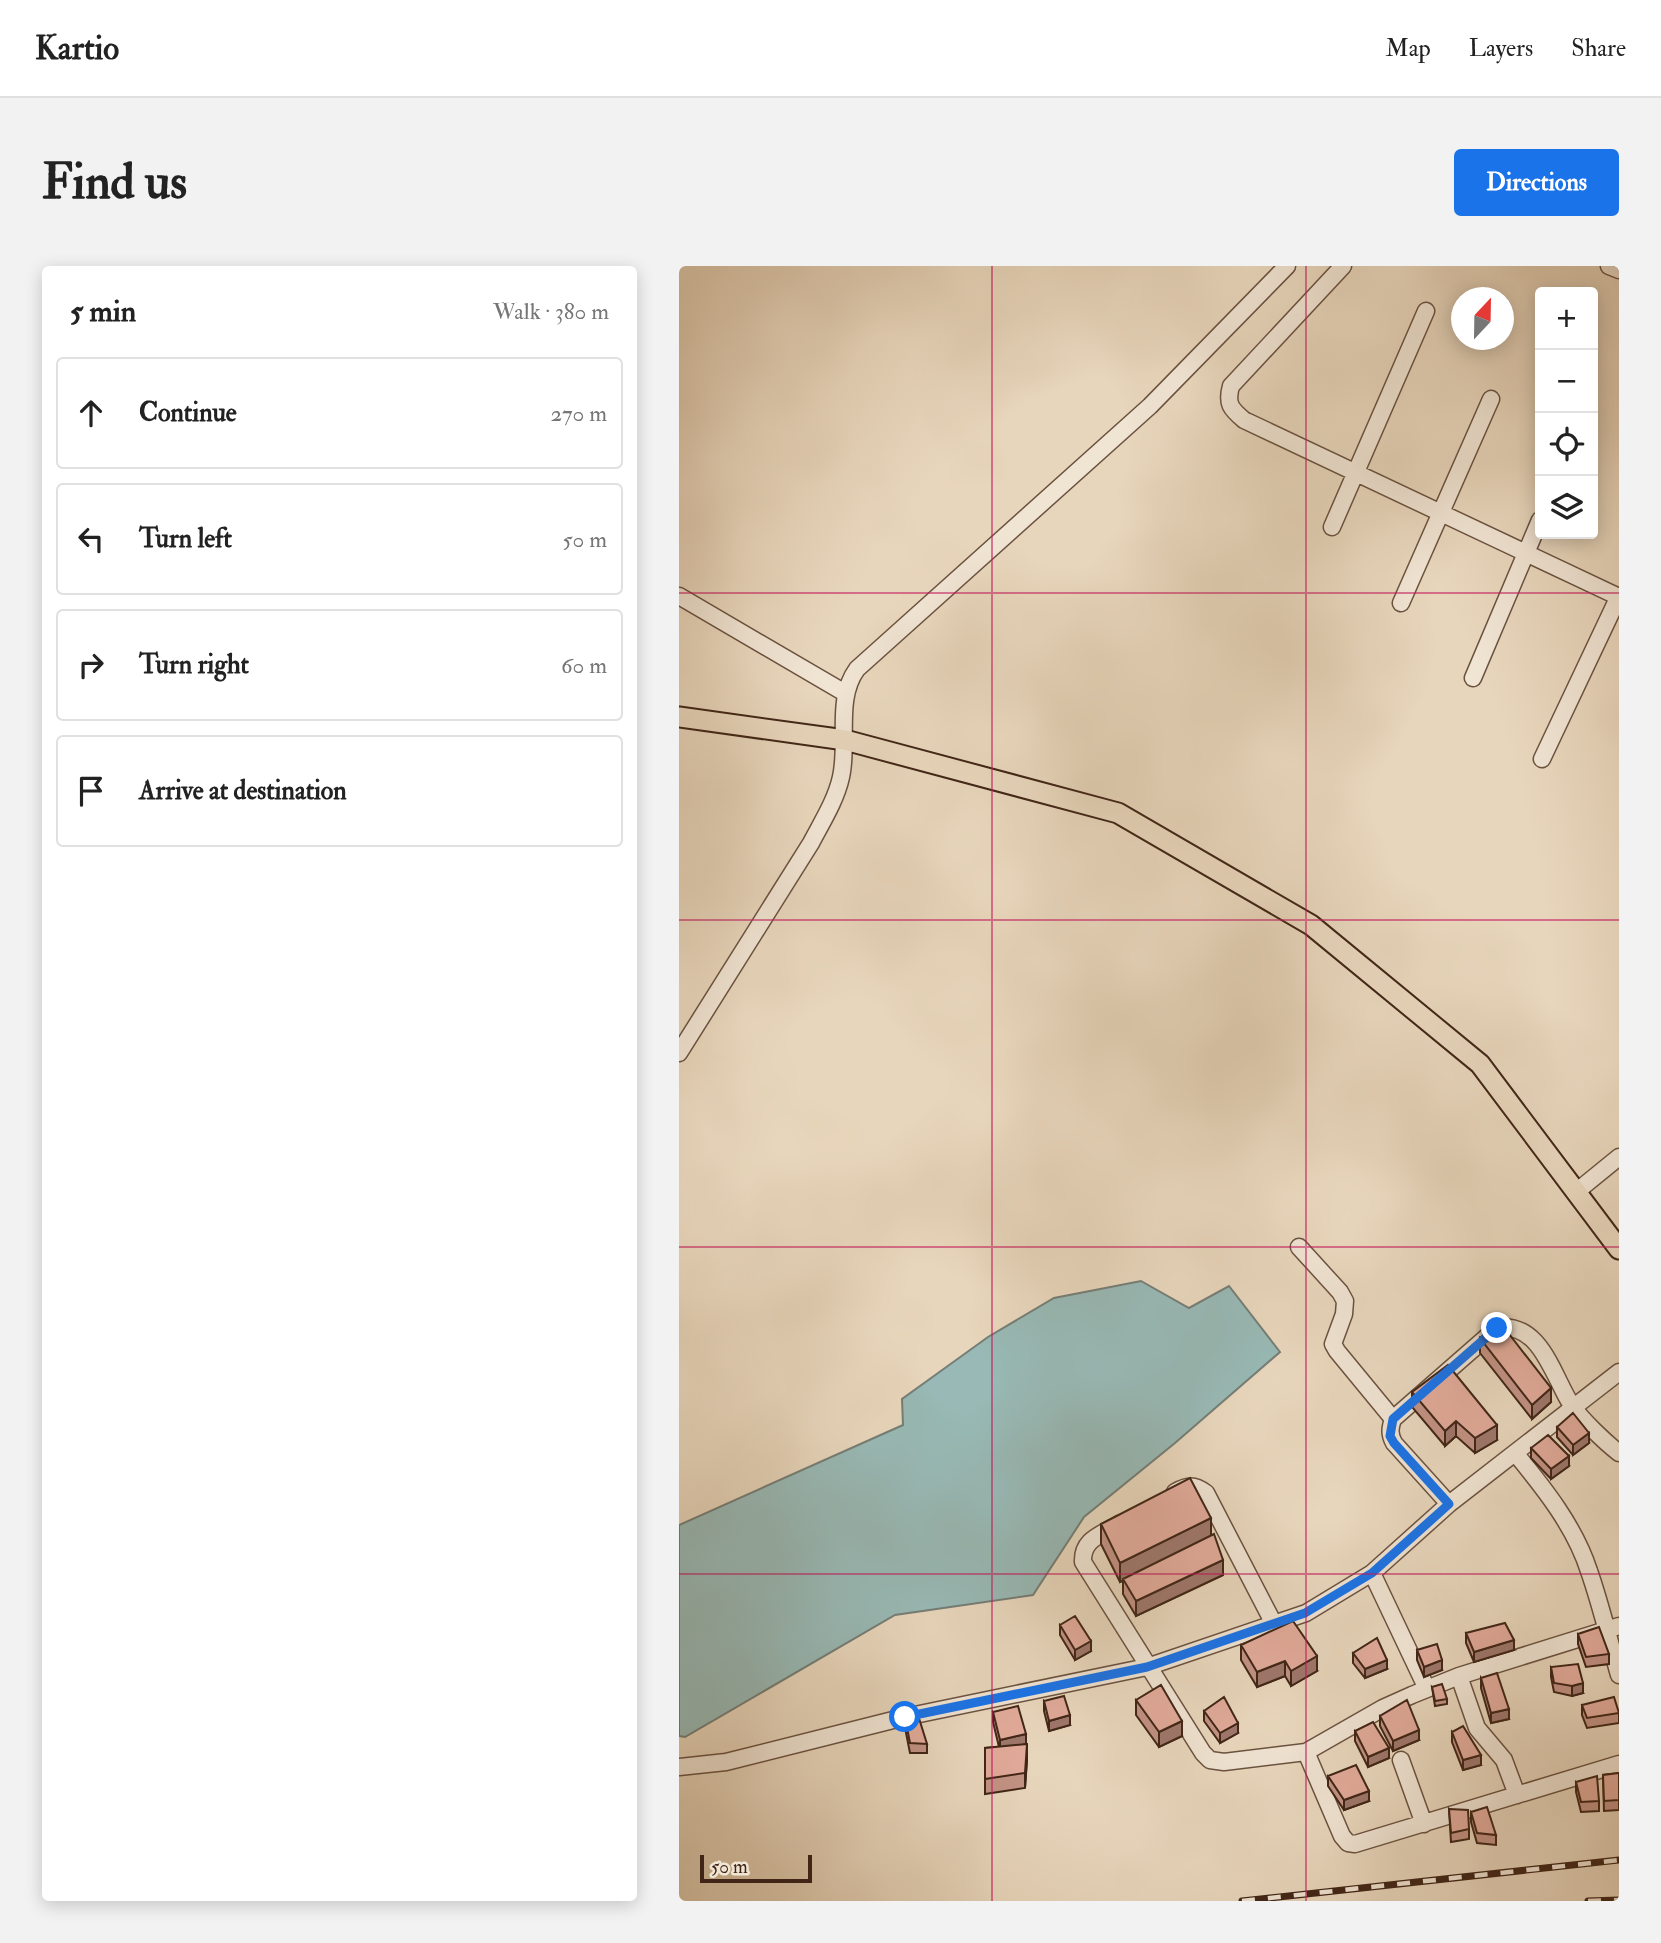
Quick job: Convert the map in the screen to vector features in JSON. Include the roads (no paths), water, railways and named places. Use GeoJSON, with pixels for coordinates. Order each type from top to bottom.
{"type":"FeatureCollection","features":[{"type":"Feature","properties":{"kind":"main road"},"geometry":{"type":"LineString","coordinates":[[679,717],[845,740],[1118,813],[1311,925],[1481,1064],[1619,1249]]}},
{"type":"Feature","properties":{"kind":"street"},"geometry":{"type":"LineString","coordinates":[[679,1053],[828,812],[841,778],[845,740],[845,693],[857,669],[1150,406],[1287,266]]}},
{"type":"Feature","properties":{"kind":"street"},"geometry":{"type":"LineString","coordinates":[[1343,266],[1231,386],[1228,399],[1230,408],[1244,420],[1619,596],[1542,759]]}},
{"type":"Feature","properties":{"kind":"street"},"geometry":{"type":"LineString","coordinates":[[1609,266],[1619,270]]}},
{"type":"Feature","properties":{"kind":"street"},"geometry":{"type":"LineString","coordinates":[[1332,527],[1426,311]]}},
{"type":"Feature","properties":{"kind":"street"},"geometry":{"type":"LineString","coordinates":[[1401,603],[1491,399]]}},
{"type":"Feature","properties":{"kind":"street"},"geometry":{"type":"LineString","coordinates":[[1473,678],[1535,532]]}},
{"type":"Feature","properties":{"kind":"street"},"geometry":{"type":"LineString","coordinates":[[679,596],[845,693]]}},
{"type":"Feature","properties":{"kind":"street"},"geometry":{"type":"LineString","coordinates":[[1576,1192],[1619,1157]]}},
{"type":"Feature","properties":{"kind":"street"},"geometry":{"type":"LineString","coordinates":[[1299,1247],[1345,1301],[1344,1314],[1333,1344],[1393,1419]]}},
{"type":"Feature","properties":{"kind":"street"},"geometry":{"type":"LineString","coordinates":[[1449,1504],[1394,1443],[1390,1436],[1393,1419],[1497,1328],[1512,1326],[1524,1333],[1541,1350],[1572,1406],[1619,1453]]}},
{"type":"Feature","properties":{"kind":"street"},"geometry":{"type":"LineString","coordinates":[[679,1767],[726,1762],[905,1717],[1147,1667],[1305,1613],[1372,1573],[1449,1504],[1619,1372]]}},
{"type":"Feature","properties":{"kind":"street"},"geometry":{"type":"LineString","coordinates":[[1515,1452],[1543,1487],[1567,1525],[1589,1569],[1613,1628],[1619,1675]]}},
{"type":"Feature","properties":{"kind":"street"},"geometry":{"type":"LineString","coordinates":[[1164,1498],[1186,1486],[1197,1486],[1206,1493],[1274,1624]]}},
{"type":"Feature","properties":{"kind":"street"},"geometry":{"type":"LineString","coordinates":[[1131,1517],[1088,1542],[1083,1550],[1083,1562],[1147,1667],[1203,1754],[1210,1760],[1224,1762],[1306,1752],[1383,1708],[1459,1676],[1613,1628]]}},
{"type":"Feature","properties":{"kind":"street"},"geometry":{"type":"LineString","coordinates":[[1372,1573],[1427,1689]]}},
{"type":"Feature","properties":{"kind":"street"},"geometry":{"type":"LineString","coordinates":[[1459,1676],[1477,1728],[1504,1760],[1517,1795]]}},
{"type":"Feature","properties":{"kind":"street"},"geometry":{"type":"LineString","coordinates":[[1306,1752],[1342,1836],[1348,1843],[1362,1844],[1619,1764]]}},
{"type":"Feature","properties":{"kind":"street"},"geometry":{"type":"LineString","coordinates":[[1401,1760],[1424,1824]]}},
{"type":"Feature","properties":{"kind":"water"},"geometry":{"type":"Polygon","coordinates":[[[1141,1281],[1189,1308],[1229,1286],[1280,1352],[1084,1517],[1033,1595],[895,1615],[685,1737],[679,1736],[679,1525],[903,1425],[902,1399],[988,1337],[1054,1298],[1141,1281]]]}},
{"type":"Feature","properties":{"kind":"railway"},"geometry":{"type":"LineString","coordinates":[[1242,1901],[1619,1860]]}},
{"type":"Feature","properties":{"kind":"railway"},"geometry":{"type":"LineString","coordinates":[[1588,1901],[1619,1900]]}}]}
